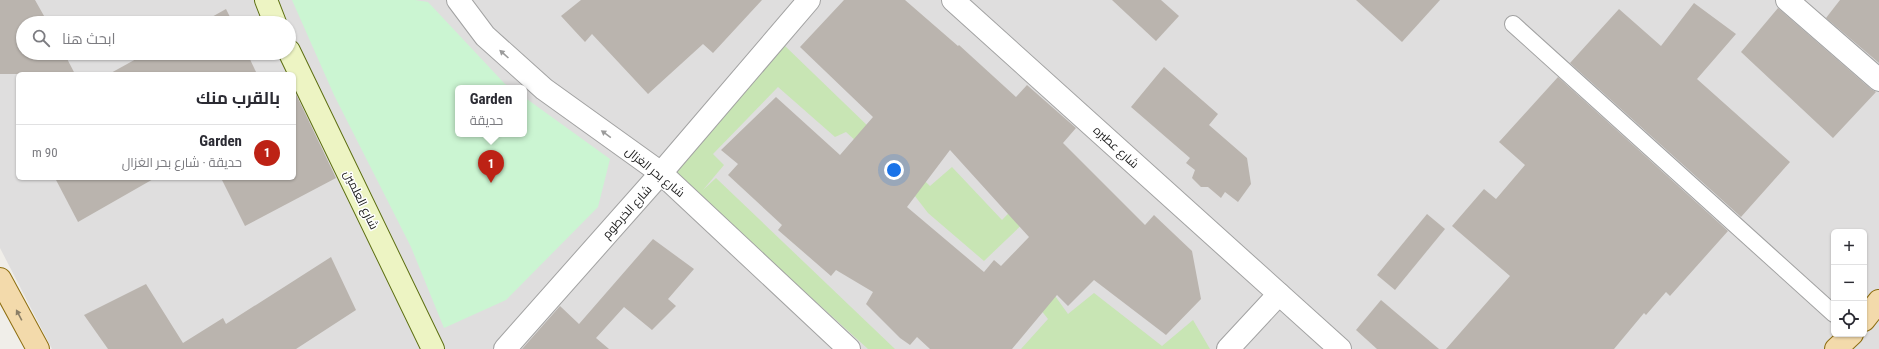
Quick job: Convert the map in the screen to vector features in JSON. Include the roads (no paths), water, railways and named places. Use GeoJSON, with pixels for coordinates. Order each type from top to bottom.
{"type":"FeatureCollection","features":[{"type":"Feature","properties":{"kind":"main road"},"geometry":{"type":"LineString","coordinates":[[0,279],[38,349]]}},
{"type":"Feature","properties":{"kind":"main road"},"geometry":{"type":"LineString","coordinates":[[1867,316],[1879,301]]}},
{"type":"Feature","properties":{"kind":"main road"},"geometry":{"type":"LineString","coordinates":[[1836,349],[1849,337]]}},
{"type":"Feature","properties":{"kind":"street"},"geometry":{"type":"LineString","coordinates":[[266,0],[272,16]]}},
{"type":"Feature","properties":{"kind":"street","name":"شارع بحر الغزال"},"geometry":{"type":"LineString","coordinates":[[458,0],[485,36],[544,89],[661,173],[849,349]]}},
{"type":"Feature","properties":{"kind":"street","name":"شارع الخرطوم"},"geometry":{"type":"LineString","coordinates":[[505,349],[661,173],[809,0]]}},
{"type":"Feature","properties":{"kind":"street","name":"شارع عطبره"},"geometry":{"type":"LineString","coordinates":[[953,0],[1340,349]]}},
{"type":"Feature","properties":{"kind":"street"},"geometry":{"type":"LineString","coordinates":[[1787,0],[1879,80]]}},
{"type":"Feature","properties":{"kind":"street","name":"شارع العلمين"},"geometry":{"type":"LineString","coordinates":[[293,60],[433,349]]}},
{"type":"Feature","properties":{"kind":"street"},"geometry":{"type":"LineString","coordinates":[[1228,349],[1278,294]]}},
{"type":"Feature","properties":{"kind":"lane"},"geometry":{"type":"LineString","coordinates":[[1513,24],[1831,311]]}},
{"type":"Feature","properties":{"kind":"place","name":"Garden"},"geometry":{"type":"Point","coordinates":[491,183]}}]}
